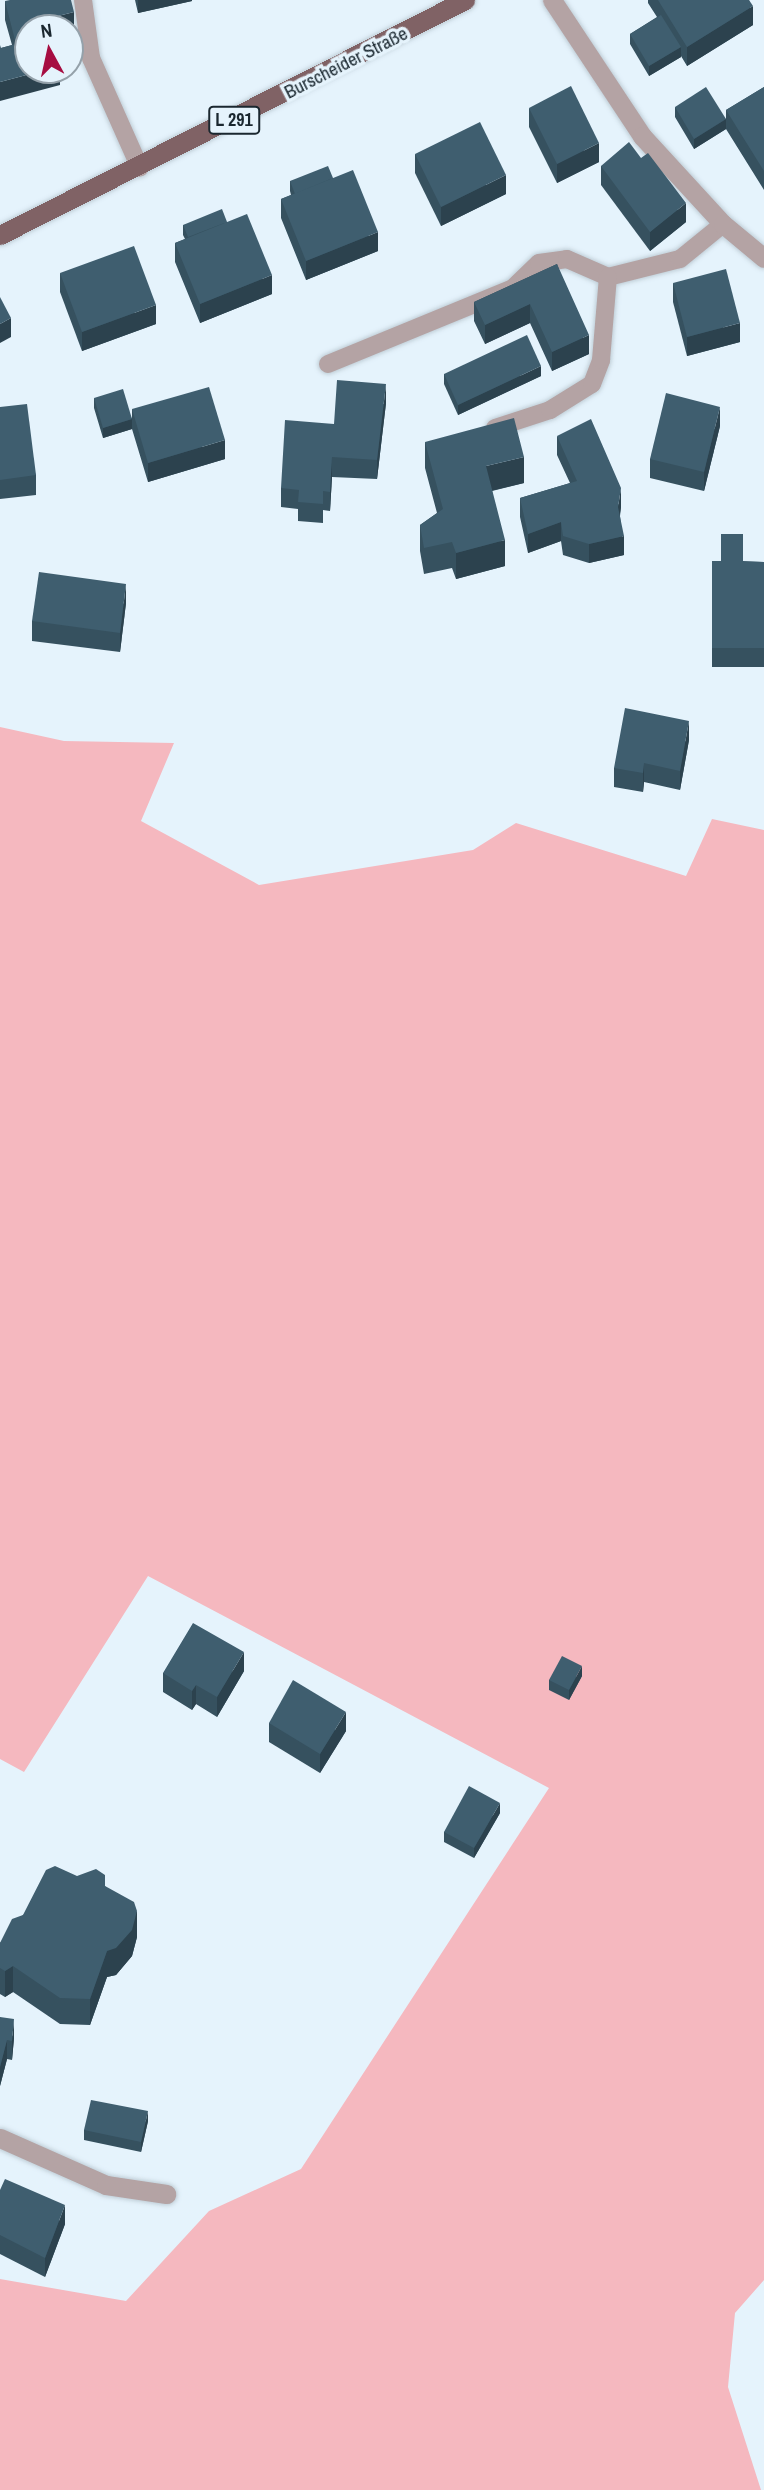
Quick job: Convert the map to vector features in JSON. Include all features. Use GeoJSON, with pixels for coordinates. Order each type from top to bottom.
{"type":"FeatureCollection","features":[{"type":"Feature","properties":{"kind":"main road","name":"Burscheider Straße"},"geometry":{"type":"LineString","coordinates":[[0,235],[140,168],[465,0]]}},
{"type":"Feature","properties":{"kind":"street"},"geometry":{"type":"LineString","coordinates":[[552,0],[642,136],[723,224],[764,258]]}},
{"type":"Feature","properties":{"kind":"street"},"geometry":{"type":"LineString","coordinates":[[0,2138],[106,2185],[166,2194]]}},
{"type":"Feature","properties":{"kind":"lane"},"geometry":{"type":"LineString","coordinates":[[83,0],[92,58],[140,168]]}},
{"type":"Feature","properties":{"kind":"lane"},"geometry":{"type":"LineString","coordinates":[[328,364],[513,288],[539,263],[567,259],[608,277],[680,258],[723,224]]}},
{"type":"Feature","properties":{"kind":"lane"},"geometry":{"type":"LineString","coordinates":[[488,430],[551,410],[592,384],[601,360],[608,277]]}},
{"type":"Feature","properties":{"kind":"shaded area"},"geometry":{"type":"Polygon","coordinates":[[[0,727],[64,741],[174,743],[141,821],[259,885],[473,850],[516,823],[686,876],[712,819],[764,830],[764,2280],[735,2313],[728,2387],[761,2490],[0,2490],[0,2279],[126,2301],[209,2211],[301,2169],[549,1788],[148,1576],[24,1772],[0,1759],[0,727]]]}},
{"type":"Feature","properties":{"kind":"building"},"geometry":{"type":"Polygon","coordinates":[[[71,0],[74,12],[14,14],[14,36],[5,1],[71,0]]]}},
{"type":"Feature","properties":{"kind":"building"},"geometry":{"type":"Polygon","coordinates":[[[658,0],[749,0],[753,6],[687,47],[658,0]]]}},
{"type":"Feature","properties":{"kind":"building"},"geometry":{"type":"Polygon","coordinates":[[[661,15],[681,47],[649,66],[630,34],[661,15]]]}},
{"type":"Feature","properties":{"kind":"building"},"geometry":{"type":"Polygon","coordinates":[[[0,45],[1,48],[14,45],[14,78],[0,82],[0,45]]]}},
{"type":"Feature","properties":{"kind":"building"},"geometry":{"type":"Polygon","coordinates":[[[571,86],[599,143],[557,164],[529,108],[571,86]]]}},
{"type":"Feature","properties":{"kind":"building"},"geometry":{"type":"Polygon","coordinates":[[[706,87],[726,119],[694,139],[675,107],[706,87]]]}},
{"type":"Feature","properties":{"kind":"building"},"geometry":{"type":"Polygon","coordinates":[[[764,87],[764,171],[726,110],[764,87]]]}},
{"type":"Feature","properties":{"kind":"building"},"geometry":{"type":"Polygon","coordinates":[[[480,122],[506,175],[441,207],[415,154],[480,122]]]}},
{"type":"Feature","properties":{"kind":"building"},"geometry":{"type":"Polygon","coordinates":[[[629,142],[641,158],[648,153],[686,203],[650,232],[601,166],[629,142]]]}},
{"type":"Feature","properties":{"kind":"building"},"geometry":{"type":"Polygon","coordinates":[[[328,166],[333,178],[295,194],[290,181],[328,166]]]}},
{"type":"Feature","properties":{"kind":"building"},"geometry":{"type":"Polygon","coordinates":[[[353,170],[378,232],[306,261],[281,199],[353,170]]]}},
{"type":"Feature","properties":{"kind":"building"},"geometry":{"type":"Polygon","coordinates":[[[222,209],[227,222],[188,237],[183,225],[222,209]]]}},
{"type":"Feature","properties":{"kind":"building"},"geometry":{"type":"Polygon","coordinates":[[[247,214],[272,275],[200,304],[175,243],[247,214]]]}},
{"type":"Feature","properties":{"kind":"building"},"geometry":{"type":"Polygon","coordinates":[[[134,246],[156,305],[82,332],[60,273],[134,246]]]}},
{"type":"Feature","properties":{"kind":"building"},"geometry":{"type":"Polygon","coordinates":[[[557,264],[589,335],[552,352],[530,304],[485,325],[474,302],[557,264]]]}},
{"type":"Feature","properties":{"kind":"building"},"geometry":{"type":"Polygon","coordinates":[[[726,269],[740,323],[687,337],[673,283],[726,269]]]}},
{"type":"Feature","properties":{"kind":"building"},"geometry":{"type":"Polygon","coordinates":[[[0,297],[11,318],[0,324],[0,297]]]}},
{"type":"Feature","properties":{"kind":"building"},"geometry":{"type":"Polygon","coordinates":[[[527,335],[541,366],[458,405],[444,374],[527,335]]]}},
{"type":"Feature","properties":{"kind":"building"},"geometry":{"type":"Polygon","coordinates":[[[337,380],[386,384],[377,460],[332,457],[330,492],[323,491],[323,504],[298,502],[299,490],[281,488],[285,420],[334,424],[337,380]]]}},
{"type":"Feature","properties":{"kind":"building"},"geometry":{"type":"Polygon","coordinates":[[[209,387],[225,440],[148,463],[132,409],[209,387]]]}},
{"type":"Feature","properties":{"kind":"building"},"geometry":{"type":"Polygon","coordinates":[[[123,389],[132,419],[103,428],[94,398],[123,389]]]}},
{"type":"Feature","properties":{"kind":"building"},"geometry":{"type":"Polygon","coordinates":[[[666,393],[720,407],[704,472],[650,459],[666,393]]]}},
{"type":"Feature","properties":{"kind":"building"},"geometry":{"type":"Polygon","coordinates":[[[27,404],[36,475],[0,480],[0,407],[27,404]]]}},
{"type":"Feature","properties":{"kind":"building"},"geometry":{"type":"Polygon","coordinates":[[[514,418],[524,457],[486,466],[505,540],[456,553],[452,542],[424,548],[420,525],[443,509],[425,442],[514,418]]]}},
{"type":"Feature","properties":{"kind":"building"},"geometry":{"type":"Polygon","coordinates":[[[591,419],[621,488],[618,507],[624,536],[589,544],[563,536],[561,522],[528,534],[520,498],[577,481],[557,436],[591,419]]]}},
{"type":"Feature","properties":{"kind":"building"},"geometry":{"type":"Polygon","coordinates":[[[721,534],[743,534],[743,561],[764,562],[764,648],[712,648],[712,561],[721,561],[721,534]]]}},
{"type":"Feature","properties":{"kind":"building"},"geometry":{"type":"Polygon","coordinates":[[[39,572],[126,584],[120,633],[32,621],[39,572]]]}},
{"type":"Feature","properties":{"kind":"building"},"geometry":{"type":"Polygon","coordinates":[[[625,708],[689,721],[680,771],[644,763],[643,773],[614,768],[625,708]]]}},
{"type":"Feature","properties":{"kind":"building"},"geometry":{"type":"Polygon","coordinates":[[[193,1623],[244,1652],[217,1697],[196,1685],[192,1691],[163,1673],[193,1623]]]}},
{"type":"Feature","properties":{"kind":"building"},"geometry":{"type":"Polygon","coordinates":[[[562,1656],[582,1666],[569,1690],[549,1680],[562,1656]]]}},
{"type":"Feature","properties":{"kind":"building"},"geometry":{"type":"Polygon","coordinates":[[[293,1680],[346,1712],[320,1754],[269,1723],[293,1680]]]}},
{"type":"Feature","properties":{"kind":"building"},"geometry":{"type":"Polygon","coordinates":[[[469,1786],[500,1803],[474,1848],[444,1832],[469,1786]]]}},
{"type":"Feature","properties":{"kind":"building"},"geometry":{"type":"Polygon","coordinates":[[[55,1866],[77,1876],[96,1869],[105,1875],[105,1886],[134,1902],[137,1911],[132,1930],[116,1948],[107,1951],[90,1999],[60,1998],[13,1966],[5,1971],[0,1968],[0,1943],[12,1919],[23,1915],[46,1870],[55,1866]]]}},
{"type":"Feature","properties":{"kind":"building"},"geometry":{"type":"Polygon","coordinates":[[[0,2017],[14,2019],[12,2041],[7,2040],[0,2067],[0,2017]]]}},
{"type":"Feature","properties":{"kind":"building"},"geometry":{"type":"Polygon","coordinates":[[[91,2100],[148,2111],[141,2142],[84,2130],[91,2100]]]}},
{"type":"Feature","properties":{"kind":"building"},"geometry":{"type":"Polygon","coordinates":[[[5,2179],[65,2205],[45,2258],[0,2235],[0,2190],[5,2179]]]}}]}
